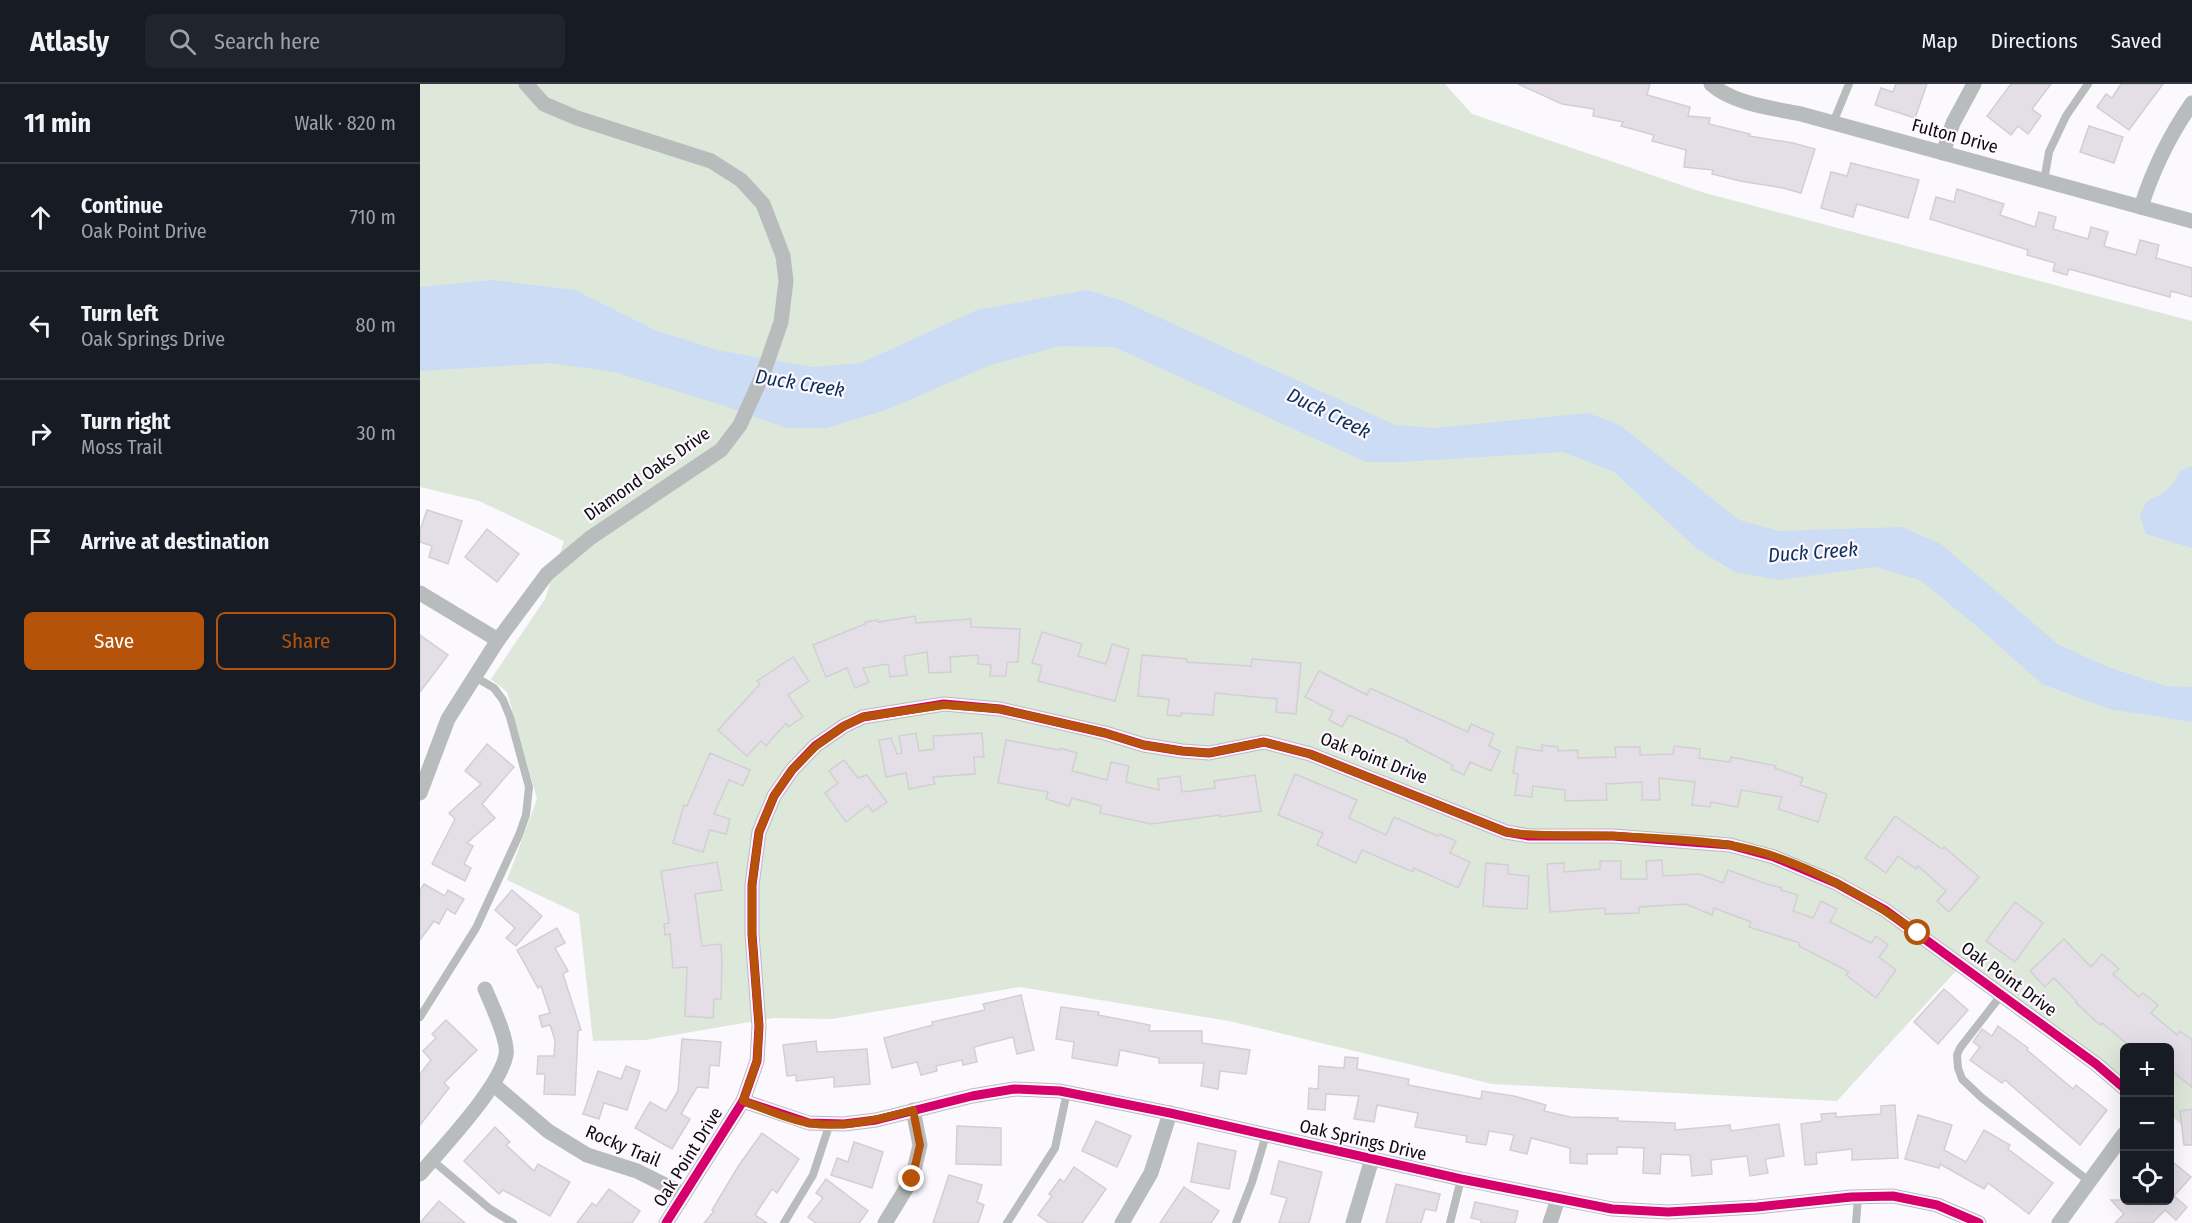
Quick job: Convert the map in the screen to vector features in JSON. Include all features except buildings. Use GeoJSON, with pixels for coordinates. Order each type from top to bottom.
{"type":"FeatureCollection","features":[{"type":"Feature","properties":{"kind":"street","name":"Diamond Oaks Drive"},"geometry":{"type":"LineString","coordinates":[[420,793],[448,719],[498,640],[548,574],[590,538],[721,450],[740,425],[763,374],[781,322],[786,282],[783,256],[763,204],[741,180],[711,161],[577,118],[544,104],[526,84]]}},
{"type":"Feature","properties":{"kind":"street","name":"Fulton Drive"},"geometry":{"type":"LineString","coordinates":[[1711,84],[1734,98],[2192,221]]}},
{"type":"Feature","properties":{"kind":"street"},"geometry":{"type":"LineString","coordinates":[[1943,153],[1953,123],[1974,84]]}},
{"type":"Feature","properties":{"kind":"street"},"geometry":{"type":"LineString","coordinates":[[2141,207],[2150,177],[2165,145],[2192,103]]}},
{"type":"Feature","properties":{"kind":"street"},"geometry":{"type":"LineString","coordinates":[[420,593],[498,640]]}},
{"type":"Feature","properties":{"kind":"street","name":"Oak Point Drive"},"geometry":{"type":"LineString","coordinates":[[666,1223],[743,1101],[757,1061],[759,1026],[752,934],[752,885],[759,832],[774,796],[792,770],[816,746],[844,726],[863,717],[944,705],[1000,709],[1105,733],[1144,745],[1182,751],[1209,753],[1264,742],[1310,754],[1506,832],[1529,836],[1614,836],[1681,840],[1730,845],[1774,857],[1836,883],[1885,910],[2002,994],[2120,1085]]}},
{"type":"Feature","properties":{"kind":"street"},"geometry":{"type":"LineString","coordinates":[[420,1174],[494,1084],[507,1053],[485,988]]}},
{"type":"Feature","properties":{"kind":"street","name":"Rocky Trail"},"geometry":{"type":"LineString","coordinates":[[494,1084],[548,1131],[587,1155],[637,1171],[683,1194]]}},
{"type":"Feature","properties":{"kind":"street","name":"Oak Springs Drive"},"geometry":{"type":"LineString","coordinates":[[743,1101],[808,1123],[830,1124],[876,1120],[972,1096],[1014,1089],[1067,1092],[1461,1179],[1655,1217],[1858,1197],[1893,1196],[1937,1205],[1979,1223]]}},
{"type":"Feature","properties":{"kind":"street"},"geometry":{"type":"LineString","coordinates":[[885,1223],[912,1179],[920,1145],[913,1110]]}},
{"type":"Feature","properties":{"kind":"street"},"geometry":{"type":"LineString","coordinates":[[1122,1223],[1150,1173],[1170,1113]]}},
{"type":"Feature","properties":{"kind":"street"},"geometry":{"type":"LineString","coordinates":[[2059,1223],[2120,1140]]}},
{"type":"Feature","properties":{"kind":"street"},"geometry":{"type":"LineString","coordinates":[[1353,1223],[1372,1160]]}},
{"type":"Feature","properties":{"kind":"street"},"geometry":{"type":"LineString","coordinates":[[1550,1223],[1558,1199]]}},
{"type":"Feature","properties":{"kind":"street"},"geometry":{"type":"LineString","coordinates":[[1756,1223],[1757,1207]]}},
{"type":"Feature","properties":{"kind":"lane"},"geometry":{"type":"LineString","coordinates":[[1833,123],[1849,84]]}},
{"type":"Feature","properties":{"kind":"lane"},"geometry":{"type":"LineString","coordinates":[[2044,181],[2049,152],[2066,116],[2088,84]]}},
{"type":"Feature","properties":{"kind":"lane"},"geometry":{"type":"LineString","coordinates":[[420,1017],[476,928],[526,815],[529,787],[506,708],[494,688],[475,676]]}},
{"type":"Feature","properties":{"kind":"lane"},"geometry":{"type":"LineString","coordinates":[[2002,994],[1960,1048],[1957,1055],[1962,1078],[1982,1098],[2090,1182]]}},
{"type":"Feature","properties":{"kind":"lane"},"geometry":{"type":"LineString","coordinates":[[1007,1223],[1055,1148],[1067,1092]]}},
{"type":"Feature","properties":{"kind":"lane"},"geometry":{"type":"LineString","coordinates":[[784,1223],[813,1175],[830,1124]]}},
{"type":"Feature","properties":{"kind":"lane"},"geometry":{"type":"LineString","coordinates":[[1236,1223],[1266,1135]]}},
{"type":"Feature","properties":{"kind":"lane"},"geometry":{"type":"LineString","coordinates":[[432,1160],[490,1209],[513,1223]]}},
{"type":"Feature","properties":{"kind":"lane"},"geometry":{"type":"LineString","coordinates":[[1450,1223],[1461,1179]]}},
{"type":"Feature","properties":{"kind":"lane"},"geometry":{"type":"LineString","coordinates":[[1856,1223],[1858,1197]]}},
{"type":"Feature","properties":{"kind":"green space"},"geometry":{"type":"Polygon","coordinates":[[[420,84],[1445,84],[1472,114],[1705,193],[2192,321],[2192,1133],[2174,1118],[2174,1043],[2120,1043],[2120,1078],[1966,960],[1837,1101],[1492,1084],[1229,1021],[1020,987],[832,1019],[773,1018],[645,1040],[593,1041],[579,914],[507,880],[537,799],[507,692],[491,679],[545,599],[564,541],[479,501],[420,487],[420,84]]]}},
{"type":"Feature","properties":{"kind":"water","name":"Duck Creek"},"geometry":{"type":"Polygon","coordinates":[[[492,280],[575,290],[655,330],[717,350],[812,367],[861,363],[977,310],[1087,290],[1123,301],[1395,425],[1435,428],[1588,413],[1620,425],[1739,520],[1779,531],[1902,527],[1941,544],[2059,645],[2108,667],[2166,686],[2192,687],[2192,722],[2109,709],[2042,684],[1920,580],[1875,567],[1779,580],[1735,572],[1697,549],[1614,472],[1563,452],[1402,462],[1366,462],[1114,347],[1060,346],[990,365],[886,410],[827,428],[786,428],[725,406],[614,372],[551,363],[420,371],[420,287],[492,280]]]}},
{"type":"Feature","properties":{"kind":"water"},"geometry":{"type":"Polygon","coordinates":[[[2192,466],[2192,548],[2146,534],[2140,516],[2146,502],[2165,492],[2181,470],[2192,466]]]}},
{"type":"Feature","properties":{"kind":"cycle path"},"geometry":{"type":"LineString","coordinates":[[666,1223],[743,1101],[757,1061],[759,1026],[752,934],[752,885],[759,832],[774,796],[792,770],[815,746],[844,726],[863,717],[944,704],[1000,709],[1105,733],[1144,745],[1182,751],[1209,753],[1264,742],[1310,754],[1506,832],[1529,836],[1613,836],[1730,845],[1774,857],[1836,883],[1885,910],[2096,1064],[2120,1085]]}},
{"type":"Feature","properties":{"kind":"cycle path"},"geometry":{"type":"LineString","coordinates":[[743,1101],[809,1123],[844,1124],[876,1120],[972,1096],[1014,1089],[1060,1091],[1170,1113],[1461,1179],[1612,1209],[1668,1212],[1757,1207],[1851,1197],[1893,1196],[1937,1205],[1979,1223]]}},
{"type":"Feature","properties":{"kind":"route"},"geometry":{"type":"LineString","coordinates":[[912,1179],[920,1145],[913,1110],[876,1120],[844,1124],[808,1123],[743,1101],[757,1061],[759,1026],[752,934],[752,885],[759,832],[774,796],[792,770],[816,746],[844,726],[863,717],[944,705],[1000,709],[1105,733],[1144,745],[1182,751],[1209,753],[1264,742],[1310,754],[1506,832],[1529,836],[1614,836],[1681,840],[1730,845],[1774,857],[1836,883],[1885,910],[1918,933]]}}]}
